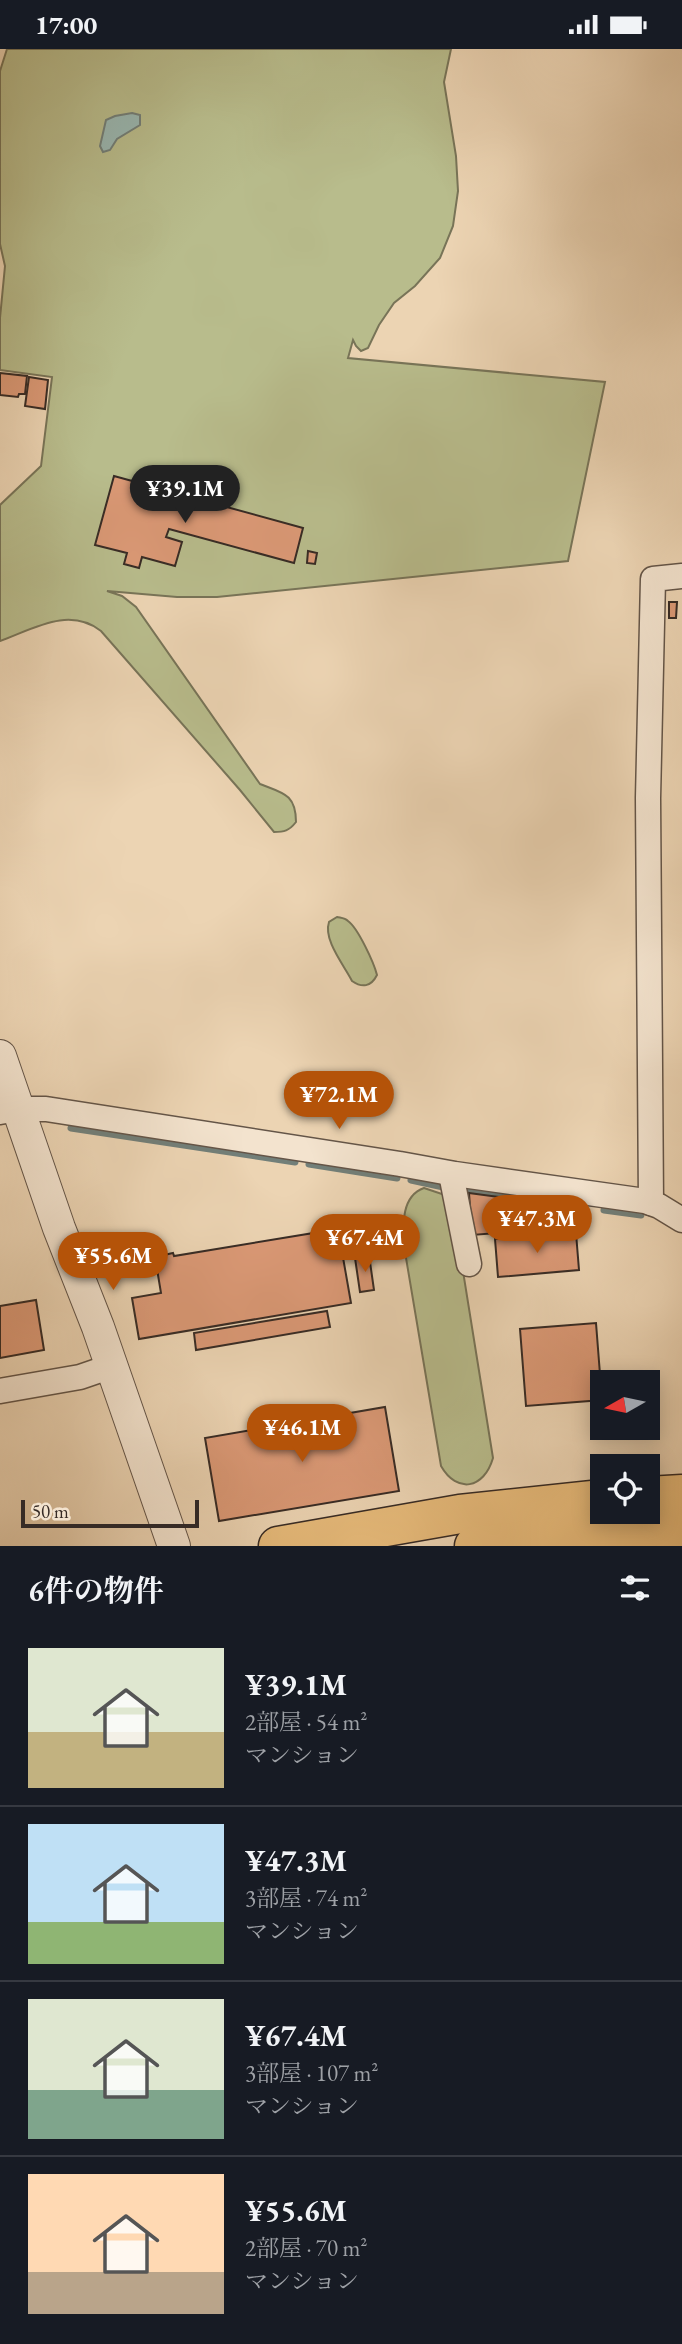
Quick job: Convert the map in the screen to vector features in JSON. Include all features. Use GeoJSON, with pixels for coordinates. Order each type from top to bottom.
{"type":"FeatureCollection","features":[{"type":"Feature","properties":{"kind":"main road"},"geometry":{"type":"LineString","coordinates":[[660,1495],[682,1494]]}},
{"type":"Feature","properties":{"kind":"main road"},"geometry":{"type":"LineString","coordinates":[[278,1546],[460,1514],[590,1500]]}},
{"type":"Feature","properties":{"kind":"main road"},"geometry":{"type":"LineString","coordinates":[[474,1546],[586,1540],[682,1527]]}},
{"type":"Feature","properties":{"kind":"street"},"geometry":{"type":"LineString","coordinates":[[651,1203],[648,798],[653,579],[682,576]]}},
{"type":"Feature","properties":{"kind":"street"},"geometry":{"type":"LineString","coordinates":[[0,1056],[9,1111],[59,1228],[112,1366],[174,1546]]}},
{"type":"Feature","properties":{"kind":"street"},"geometry":{"type":"LineString","coordinates":[[9,1111],[46,1109],[651,1203],[682,1220]]}},
{"type":"Feature","properties":{"kind":"street"},"geometry":{"type":"LineString","coordinates":[[451,1174],[469,1264]]}},
{"type":"Feature","properties":{"kind":"street"},"geometry":{"type":"LineString","coordinates":[[0,1391],[80,1377],[112,1366]]}},
{"type":"Feature","properties":{"kind":"green space"},"geometry":{"type":"Polygon","coordinates":[[[7,49],[451,49],[444,82],[456,156],[458,191],[453,226],[440,258],[415,286],[394,303],[368,348],[361,351],[353,340],[348,358],[605,382],[568,561],[217,597],[177,597],[107,591],[122,596],[136,607],[260,784],[291,800],[296,822],[281,832],[274,832],[101,631],[76,620],[64,620],[38,626],[0,641],[0,505],[41,466],[52,377],[0,370],[0,318],[5,266],[0,244],[0,71],[7,49]]]}},
{"type":"Feature","properties":{"kind":"green space"},"geometry":{"type":"Polygon","coordinates":[[[337,917],[346,919],[352,925],[369,954],[377,975],[369,984],[359,985],[352,981],[335,952],[328,929],[329,922],[337,917]]]}},
{"type":"Feature","properties":{"kind":"green space"},"geometry":{"type":"Polygon","coordinates":[[[424,1188],[445,1195],[462,1265],[493,1458],[483,1476],[470,1484],[455,1481],[441,1466],[404,1246],[407,1204],[416,1192],[424,1188]]]}},
{"type":"Feature","properties":{"kind":"water"},"geometry":{"type":"Polygon","coordinates":[[[132,113],[140,115],[140,125],[117,139],[110,150],[103,152],[100,146],[106,120],[132,113]]]}},
{"type":"Feature","properties":{"kind":"building"},"geometry":{"type":"Polygon","coordinates":[[[0,373],[27,376],[25,394],[19,394],[18,397],[0,395],[0,373]]]}},
{"type":"Feature","properties":{"kind":"building"},"geometry":{"type":"Polygon","coordinates":[[[29,377],[48,380],[45,409],[25,406],[29,377]]]}},
{"type":"Feature","properties":{"kind":"building"},"geometry":{"type":"Polygon","coordinates":[[[114,476],[303,528],[294,563],[169,529],[166,537],[182,542],[175,566],[142,557],[139,568],[124,564],[127,553],[95,545],[114,476]]]}},
{"type":"Feature","properties":{"kind":"building"},"geometry":{"type":"Polygon","coordinates":[[[308,551],[317,553],[315,564],[307,563],[308,551]]]}},
{"type":"Feature","properties":{"kind":"building"},"geometry":{"type":"Polygon","coordinates":[[[669,602],[677,602],[676,618],[669,618],[669,602]]]}},
{"type":"Feature","properties":{"kind":"building"},"geometry":{"type":"Polygon","coordinates":[[[469,1193],[528,1201],[529,1210],[574,1206],[575,1227],[472,1235],[469,1193]]]}},
{"type":"Feature","properties":{"kind":"building"},"geometry":{"type":"Polygon","coordinates":[[[356,1222],[357,1230],[340,1233],[339,1225],[356,1222]]]}},
{"type":"Feature","properties":{"kind":"building"},"geometry":{"type":"Polygon","coordinates":[[[338,1229],[351,1303],[139,1339],[132,1298],[161,1293],[155,1257],[338,1229]]]}},
{"type":"Feature","properties":{"kind":"building"},"geometry":{"type":"Polygon","coordinates":[[[576,1233],[579,1270],[498,1277],[495,1239],[576,1233]]]}},
{"type":"Feature","properties":{"kind":"building"},"geometry":{"type":"Polygon","coordinates":[[[369,1255],[374,1290],[360,1292],[355,1258],[369,1255]]]}},
{"type":"Feature","properties":{"kind":"building"},"geometry":{"type":"Polygon","coordinates":[[[36,1300],[44,1350],[0,1358],[0,1306],[36,1300]]]}},
{"type":"Feature","properties":{"kind":"building"},"geometry":{"type":"Polygon","coordinates":[[[327,1311],[330,1327],[196,1350],[194,1333],[327,1311]]]}},
{"type":"Feature","properties":{"kind":"building"},"geometry":{"type":"Polygon","coordinates":[[[596,1323],[600,1370],[590,1370],[590,1401],[526,1406],[520,1329],[596,1323]]]}},
{"type":"Feature","properties":{"kind":"building"},"geometry":{"type":"Polygon","coordinates":[[[385,1407],[399,1491],[219,1521],[205,1438],[385,1407]]]}},
{"type":"Feature","properties":{"kind":"waterway"},"geometry":{"type":"LineString","coordinates":[[71,1128],[295,1162]]}},
{"type":"Feature","properties":{"kind":"waterway"},"geometry":{"type":"LineString","coordinates":[[309,1164],[397,1178]]}},
{"type":"Feature","properties":{"kind":"waterway"},"geometry":{"type":"LineString","coordinates":[[411,1180],[448,1188]]}},
{"type":"Feature","properties":{"kind":"waterway"},"geometry":{"type":"LineString","coordinates":[[460,1190],[511,1197]]}},
{"type":"Feature","properties":{"kind":"waterway"},"geometry":{"type":"LineString","coordinates":[[604,1210],[641,1215]]}}]}
